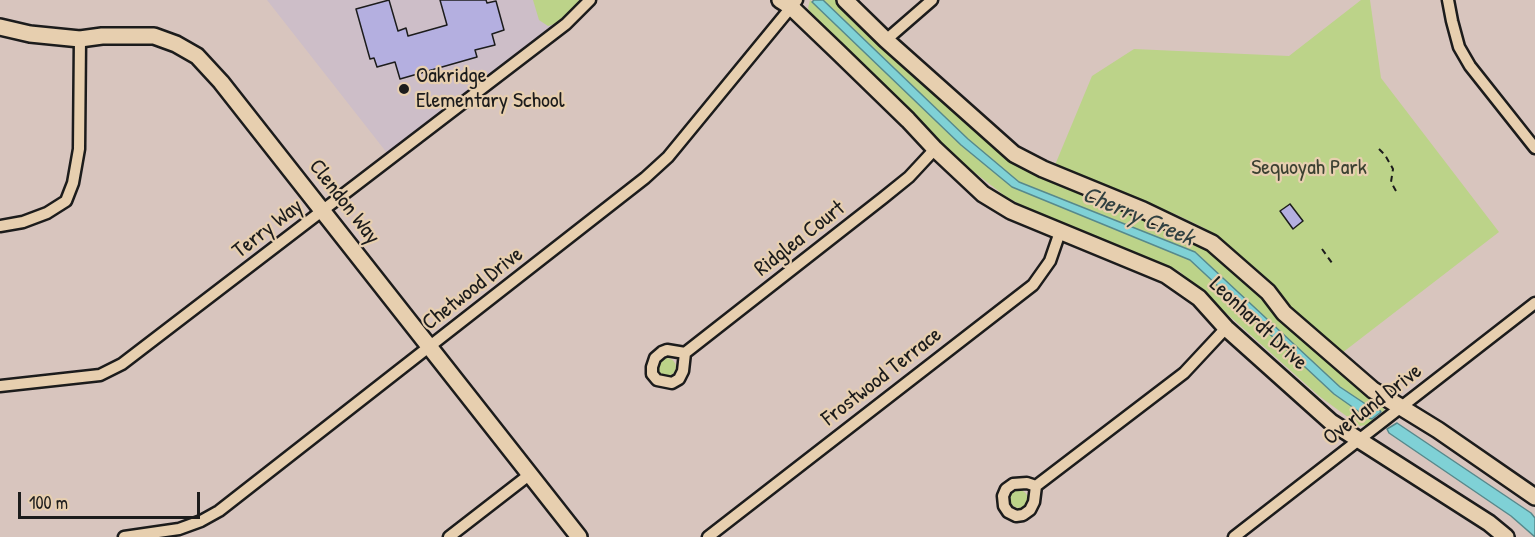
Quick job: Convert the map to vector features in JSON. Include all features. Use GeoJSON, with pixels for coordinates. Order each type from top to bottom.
{"type":"FeatureCollection","features":[{"type":"Feature","properties":{"kind":"street","name":"Terry Way"},"geometry":{"type":"LineString","coordinates":[[0,386],[100,375],[122,364],[566,24],[590,0]]}},
{"type":"Feature","properties":{"kind":"street","name":"Leonhardt Drive"},"geometry":{"type":"LineString","coordinates":[[845,0],[886,40],[1014,154],[1042,169],[1143,210],[1212,243],[1268,292],[1284,313],[1396,411],[1438,430],[1535,497]]}},
{"type":"Feature","properties":{"kind":"street"},"geometry":{"type":"LineString","coordinates":[[886,40],[932,0]]}},
{"type":"Feature","properties":{"kind":"street"},"geometry":{"type":"LineString","coordinates":[[1448,0],[1452,21],[1465,57],[1535,148]]}},
{"type":"Feature","properties":{"kind":"street","name":"Leonhardt Drive"},"geometry":{"type":"LineString","coordinates":[[789,2],[934,149],[983,194],[1011,211],[1166,275],[1199,298],[1226,328],[1331,422],[1361,439],[1489,523],[1506,537]]}},
{"type":"Feature","properties":{"kind":"street","name":"Chetwood Drive"},"geometry":{"type":"LineString","coordinates":[[124,537],[179,529],[219,511],[645,178],[668,156],[789,2]]}},
{"type":"Feature","properties":{"kind":"street","name":"Clendon Way"},"geometry":{"type":"LineString","coordinates":[[0,27],[30,34],[80,39],[102,36],[154,36],[176,44],[197,56],[221,82],[579,537]]}},
{"type":"Feature","properties":{"kind":"street"},"geometry":{"type":"LineString","coordinates":[[0,226],[23,222],[46,213],[66,201],[73,183],[79,148],[80,39]]}},
{"type":"Feature","properties":{"kind":"street","name":"Ridglea Court"},"geometry":{"type":"LineString","coordinates":[[685,353],[909,177],[934,149]]}},
{"type":"Feature","properties":{"kind":"street","name":"Frostwood Terrace"},"geometry":{"type":"LineString","coordinates":[[708,537],[1033,285],[1050,261],[1060,232]]}},
{"type":"Feature","properties":{"kind":"street","name":"Overland Drive"},"geometry":{"type":"LineString","coordinates":[[1234,537],[1535,303]]}},
{"type":"Feature","properties":{"kind":"street"},"geometry":{"type":"LineString","coordinates":[[1036,486],[1184,373],[1226,328]]}},
{"type":"Feature","properties":{"kind":"street"},"geometry":{"type":"LineString","coordinates":[[449,537],[529,475]]}},
{"type":"Feature","properties":{"kind":"path"},"geometry":{"type":"LineString","coordinates":[[1379,149],[1393,169],[1391,182],[1396,191]]}},
{"type":"Feature","properties":{"kind":"path"},"geometry":{"type":"LineString","coordinates":[[1322,249],[1332,263]]}},
{"type":"Feature","properties":{"kind":"shaded area","name":"Oakridge Elementary School"},"geometry":{"type":"Polygon","coordinates":[[[267,0],[581,0],[555,24],[387,153],[267,0]]]}},
{"type":"Feature","properties":{"kind":"green space"},"geometry":{"type":"Polygon","coordinates":[[[533,0],[579,0],[577,5],[555,24],[548,26],[539,20],[533,0]]]}},
{"type":"Feature","properties":{"kind":"green space"},"geometry":{"type":"Polygon","coordinates":[[[810,0],[961,145],[1012,187],[1190,260],[1334,394],[1374,420],[1360,426],[1319,396],[1179,271],[1021,205],[1005,196],[965,165],[813,18],[808,8],[810,0]]]}},
{"type":"Feature","properties":{"kind":"green space"},"geometry":{"type":"Polygon","coordinates":[[[823,0],[841,0],[963,119],[1020,167],[1183,234],[1202,245],[1321,353],[1383,401],[1384,413],[1340,387],[1195,252],[1019,182],[968,139],[823,0]]]}},
{"type":"Feature","properties":{"kind":"green space","name":"Sequoyah Park"},"geometry":{"type":"Polygon","coordinates":[[[1361,0],[1370,0],[1381,78],[1499,232],[1342,353],[1289,307],[1227,245],[1204,228],[1055,165],[1092,76],[1134,49],[1289,56],[1361,0]]]}},
{"type":"Feature","properties":{"kind":"green space"},"geometry":{"type":"Polygon","coordinates":[[[663,358],[671,358],[676,363],[674,374],[663,376],[658,371],[658,363],[663,358]]]}},
{"type":"Feature","properties":{"kind":"green space"},"geometry":{"type":"Polygon","coordinates":[[[1015,490],[1023,490],[1028,495],[1026,506],[1015,508],[1010,503],[1010,495],[1015,490]]]}},
{"type":"Feature","properties":{"kind":"water"},"geometry":{"type":"Polygon","coordinates":[[[823,0],[968,139],[1019,182],[1195,252],[1340,387],[1367,405],[1378,408],[1381,412],[1372,419],[1368,418],[1334,394],[1190,260],[1012,187],[961,145],[812,2],[823,0]]]}},
{"type":"Feature","properties":{"kind":"water"},"geometry":{"type":"Polygon","coordinates":[[[1397,423],[1531,513],[1535,518],[1535,537],[1511,516],[1389,433],[1387,429],[1397,423]]]}},
{"type":"Feature","properties":{"kind":"building"},"geometry":{"type":"Polygon","coordinates":[[[389,0],[398,31],[406,28],[408,36],[447,25],[440,0],[486,0],[487,3],[496,1],[504,30],[492,34],[495,45],[475,50],[477,57],[400,79],[395,62],[377,67],[374,58],[370,59],[356,9],[389,0]]]}},
{"type":"Feature","properties":{"kind":"building"},"geometry":{"type":"Polygon","coordinates":[[[1290,204],[1303,221],[1293,229],[1280,211],[1290,204]]]}},
{"type":"Feature","properties":{"kind":"place","name":"Oakridge Elementary School"},"geometry":{"type":"Point","coordinates":[404,89]}},
{"type":"Feature","properties":{"kind":"water label","name":"Cherry Creek"},"geometry":{"type":"Point","coordinates":[1138,217]}}]}
